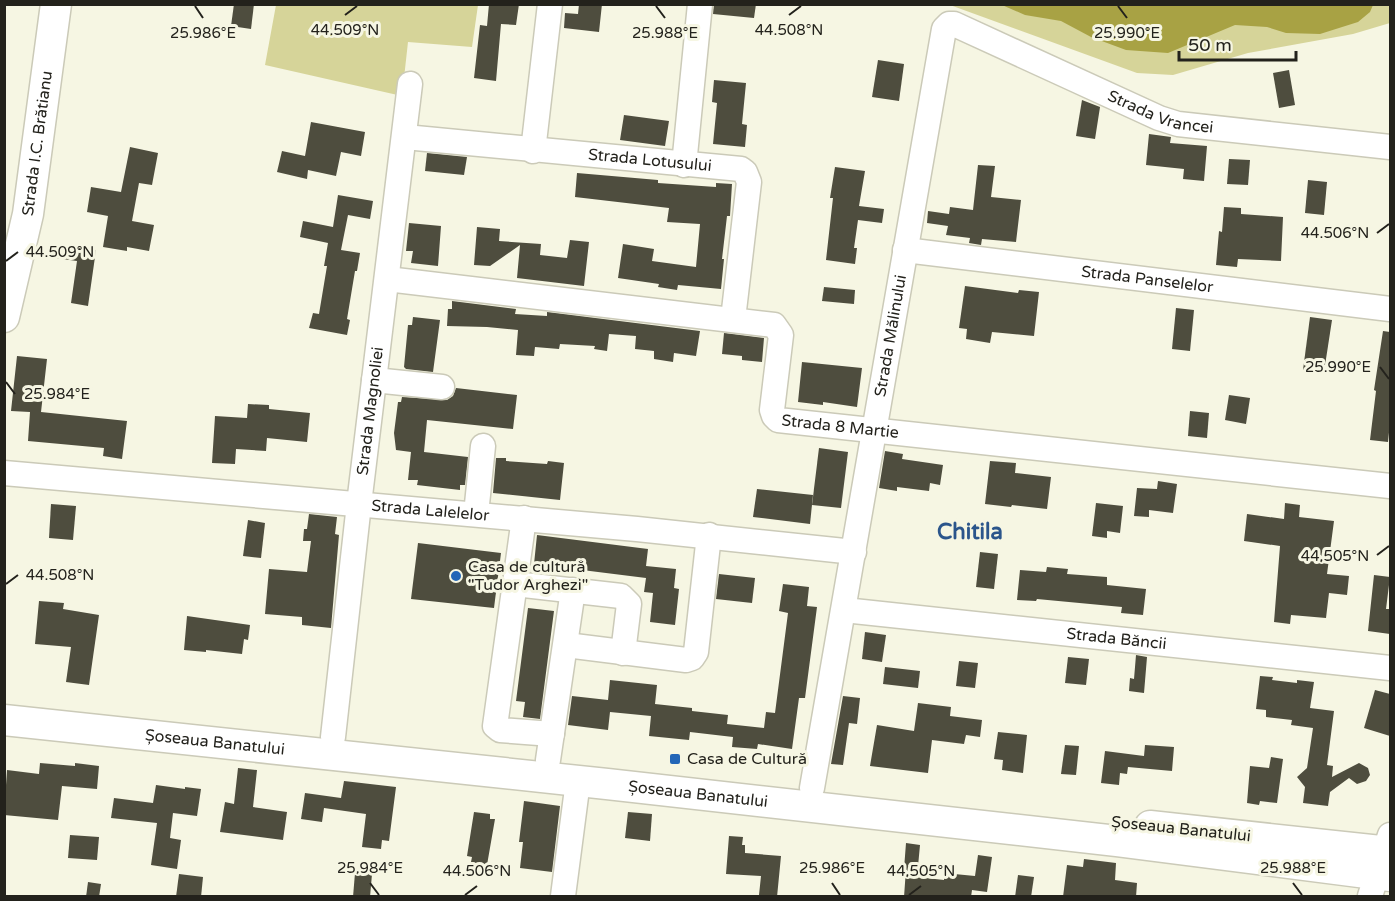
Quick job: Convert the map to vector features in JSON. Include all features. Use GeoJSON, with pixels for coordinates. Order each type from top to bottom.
{"type":"FeatureCollection","features":[{"type":"Feature","properties":{"kind":"main road","name":"Strada I.C. Brătianu"},"geometry":{"type":"LineString","coordinates":[[4,317],[28,214],[56,4]]}},
{"type":"Feature","properties":{"kind":"main road","name":"Șoseaua Banatului"},"geometry":{"type":"LineString","coordinates":[[4,701],[333,737],[550,747],[812,788],[1119,823],[1221,832],[1384,864]]}},
{"type":"Feature","properties":{"kind":"main road","name":"Șoseaua Banatului"},"geometry":{"type":"LineString","coordinates":[[4,720],[1117,841],[1384,864]]}},
{"type":"Feature","properties":{"kind":"street"},"geometry":{"type":"LineString","coordinates":[[533,151],[550,4]]}},
{"type":"Feature","properties":{"kind":"street"},"geometry":{"type":"LineString","coordinates":[[684,165],[700,4]]}},
{"type":"Feature","properties":{"kind":"street","name":"Strada Vrancei"},"geometry":{"type":"LineString","coordinates":[[946,26],[954,24],[1159,118],[1178,124],[1390,147]]}},
{"type":"Feature","properties":{"kind":"street","name":"Strada Mălinului"},"geometry":{"type":"LineString","coordinates":[[812,788],[946,26]]}},
{"type":"Feature","properties":{"kind":"street","name":"Strada Magnoliei"},"geometry":{"type":"LineString","coordinates":[[333,737],[410,84]]}},
{"type":"Feature","properties":{"kind":"street","name":"Strada Lotusului"},"geometry":{"type":"LineString","coordinates":[[405,138],[735,168],[745,172],[749,182],[733,319]]}},
{"type":"Feature","properties":{"kind":"street","name":"Strada Panselelor"},"geometry":{"type":"LineString","coordinates":[[906,250],[1390,309]]}},
{"type":"Feature","properties":{"kind":"street","name":"Strada 8 Martie"},"geometry":{"type":"LineString","coordinates":[[387,279],[770,324],[780,331],[772,410],[778,420],[1390,486]]}},
{"type":"Feature","properties":{"kind":"street"},"geometry":{"type":"LineString","coordinates":[[374,380],[442,387]]}},
{"type":"Feature","properties":{"kind":"street"},"geometry":{"type":"LineString","coordinates":[[476,514],[483,446]]}},
{"type":"Feature","properties":{"kind":"street","name":"Strada Lalelelor"},"geometry":{"type":"LineString","coordinates":[[4,473],[709,535],[854,552]]}},
{"type":"Feature","properties":{"kind":"street"},"geometry":{"type":"LineString","coordinates":[[524,518],[495,726],[500,730],[550,747],[573,590]]}},
{"type":"Feature","properties":{"kind":"street"},"geometry":{"type":"LineString","coordinates":[[566,645],[686,660],[692,658],[696,652],[709,535]]}},
{"type":"Feature","properties":{"kind":"street"},"geometry":{"type":"LineString","coordinates":[[515,584],[621,596],[626,599],[629,604],[623,652]]}},
{"type":"Feature","properties":{"kind":"street","name":"Strada Băncii"},"geometry":{"type":"LineString","coordinates":[[844,609],[1390,668]]}},
{"type":"Feature","properties":{"kind":"street"},"geometry":{"type":"LineString","coordinates":[[563,897],[578,781]]}},
{"type":"Feature","properties":{"kind":"shaded area"},"geometry":{"type":"Polygon","coordinates":[[[1390,4],[1390,23],[1353,34],[1248,53],[1173,75],[1137,73],[950,5],[1390,4]]]}},
{"type":"Feature","properties":{"kind":"shaded area"},"geometry":{"type":"Polygon","coordinates":[[[276,5],[478,5],[472,47],[408,42],[402,96],[265,65],[276,5]]]}},
{"type":"Feature","properties":{"kind":"shaded area"},"geometry":{"type":"Polygon","coordinates":[[[1002,5],[1373,5],[1370,12],[1358,22],[1320,34],[1286,33],[1267,27],[1235,25],[1168,53],[1126,50],[1091,37],[1061,21],[1025,15],[1002,5]]]}},
{"type":"Feature","properties":{"kind":"building"},"geometry":{"type":"Polygon","coordinates":[[[234,4],[254,4],[251,29],[231,26],[234,4]]]}},
{"type":"Feature","properties":{"kind":"building"},"geometry":{"type":"Polygon","coordinates":[[[489,4],[519,4],[516,25],[501,24],[496,81],[474,78],[480,25],[487,26],[489,4]]]}},
{"type":"Feature","properties":{"kind":"building"},"geometry":{"type":"Polygon","coordinates":[[[579,4],[602,4],[599,32],[564,28],[565,13],[578,14],[579,4]]]}},
{"type":"Feature","properties":{"kind":"building"},"geometry":{"type":"Polygon","coordinates":[[[714,4],[756,4],[754,18],[713,14],[714,4]]]}},
{"type":"Feature","properties":{"kind":"building"},"geometry":{"type":"Polygon","coordinates":[[[878,60],[904,64],[899,101],[872,97],[878,60]]]}},
{"type":"Feature","properties":{"kind":"building"},"geometry":{"type":"Polygon","coordinates":[[[1289,70],[1295,105],[1279,108],[1273,73],[1289,70]]]}},
{"type":"Feature","properties":{"kind":"building"},"geometry":{"type":"Polygon","coordinates":[[[714,80],[746,83],[742,124],[747,125],[745,147],[713,144],[717,103],[712,102],[714,80]]]}},
{"type":"Feature","properties":{"kind":"building"},"geometry":{"type":"Polygon","coordinates":[[[1082,100],[1100,107],[1095,139],[1076,136],[1082,100]]]}},
{"type":"Feature","properties":{"kind":"building"},"geometry":{"type":"Polygon","coordinates":[[[624,115],[669,121],[665,146],[620,140],[624,115]]]}},
{"type":"Feature","properties":{"kind":"building"},"geometry":{"type":"Polygon","coordinates":[[[311,122],[365,132],[361,156],[341,152],[336,176],[308,170],[307,179],[277,172],[282,151],[305,156],[311,122]]]}},
{"type":"Feature","properties":{"kind":"building"},"geometry":{"type":"Polygon","coordinates":[[[1149,134],[1171,137],[1170,143],[1207,146],[1204,181],[1183,179],[1184,169],[1146,165],[1149,134]]]}},
{"type":"Feature","properties":{"kind":"building"},"geometry":{"type":"Polygon","coordinates":[[[130,147],[158,153],[152,185],[139,183],[132,221],[154,225],[149,251],[127,247],[127,251],[103,247],[108,216],[87,212],[91,187],[121,192],[130,147]]]}},
{"type":"Feature","properties":{"kind":"building"},"geometry":{"type":"Polygon","coordinates":[[[427,153],[467,157],[464,175],[425,171],[427,153]]]}},
{"type":"Feature","properties":{"kind":"building"},"geometry":{"type":"Polygon","coordinates":[[[1229,159],[1250,160],[1248,185],[1227,184],[1229,159]]]}},
{"type":"Feature","properties":{"kind":"building"},"geometry":{"type":"Polygon","coordinates":[[[978,165],[995,166],[991,197],[1021,200],[1016,242],[982,239],[981,245],[969,243],[970,238],[946,235],[948,226],[927,223],[928,211],[949,214],[950,207],[973,210],[978,165]]]}},
{"type":"Feature","properties":{"kind":"building"},"geometry":{"type":"Polygon","coordinates":[[[835,167],[865,171],[859,206],[884,209],[882,223],[858,220],[854,248],[857,248],[855,264],[826,260],[833,198],[830,198],[835,167]]]}},
{"type":"Feature","properties":{"kind":"building"},"geometry":{"type":"Polygon","coordinates":[[[577,173],[658,180],[658,183],[716,187],[716,183],[732,184],[730,216],[727,216],[722,259],[724,259],[721,289],[678,285],[677,290],[658,287],[659,284],[618,278],[623,244],[654,249],[652,261],[696,267],[700,224],[667,222],[669,208],[575,197],[577,173]]]}},
{"type":"Feature","properties":{"kind":"building"},"geometry":{"type":"Polygon","coordinates":[[[1308,180],[1327,182],[1324,215],[1305,213],[1308,180]]]}},
{"type":"Feature","properties":{"kind":"building"},"geometry":{"type":"Polygon","coordinates":[[[338,195],[373,201],[370,219],[348,215],[341,250],[360,253],[347,319],[350,320],[347,335],[309,328],[313,313],[319,314],[327,266],[324,266],[328,243],[300,237],[303,221],[333,227],[338,195]]]}},
{"type":"Feature","properties":{"kind":"building"},"geometry":{"type":"Polygon","coordinates":[[[1224,207],[1241,208],[1241,214],[1283,217],[1281,261],[1238,259],[1237,267],[1216,265],[1224,207]]]}},
{"type":"Feature","properties":{"kind":"building"},"geometry":{"type":"Polygon","coordinates":[[[409,223],[441,226],[438,266],[411,263],[413,251],[406,251],[409,223]]]}},
{"type":"Feature","properties":{"kind":"building"},"geometry":{"type":"Polygon","coordinates":[[[477,227],[500,229],[499,241],[541,244],[540,255],[567,258],[570,240],[589,242],[584,286],[517,278],[520,245],[490,266],[474,265],[477,227]]]}},
{"type":"Feature","properties":{"kind":"building"},"geometry":{"type":"Polygon","coordinates":[[[50,244],[96,250],[88,306],[71,303],[77,261],[48,257],[50,244]]]}},
{"type":"Feature","properties":{"kind":"building"},"geometry":{"type":"Polygon","coordinates":[[[965,286],[1018,293],[1019,290],[1039,292],[1034,336],[992,332],[990,343],[966,339],[967,329],[959,328],[965,286]]]}},
{"type":"Feature","properties":{"kind":"building"},"geometry":{"type":"Polygon","coordinates":[[[824,287],[855,290],[854,304],[822,301],[824,287]]]}},
{"type":"Feature","properties":{"kind":"building"},"geometry":{"type":"Polygon","coordinates":[[[452,301],[516,309],[515,314],[547,316],[547,312],[700,331],[696,356],[674,353],[673,362],[654,359],[654,351],[635,349],[636,336],[609,334],[607,351],[594,349],[595,346],[560,344],[559,349],[535,347],[534,356],[516,355],[518,330],[447,326],[448,309],[452,309],[452,301]]]}},
{"type":"Feature","properties":{"kind":"building"},"geometry":{"type":"Polygon","coordinates":[[[1176,308],[1194,310],[1190,351],[1172,349],[1176,308]]]}},
{"type":"Feature","properties":{"kind":"building"},"geometry":{"type":"Polygon","coordinates":[[[413,317],[440,320],[433,372],[404,367],[408,325],[412,325],[413,317]]]}},
{"type":"Feature","properties":{"kind":"building"},"geometry":{"type":"Polygon","coordinates":[[[1310,317],[1332,320],[1324,372],[1303,370],[1310,317]]]}},
{"type":"Feature","properties":{"kind":"building"},"geometry":{"type":"Polygon","coordinates":[[[1383,331],[1390,332],[1388,442],[1370,440],[1376,391],[1374,390],[1383,331]]]}},
{"type":"Feature","properties":{"kind":"building"},"geometry":{"type":"Polygon","coordinates":[[[724,333],[764,338],[762,362],[742,360],[742,356],[722,354],[724,333]]]}},
{"type":"Feature","properties":{"kind":"building"},"geometry":{"type":"Polygon","coordinates":[[[17,356],[47,359],[41,412],[127,421],[122,459],[103,456],[104,448],[28,441],[30,412],[11,411],[17,356]]]}},
{"type":"Feature","properties":{"kind":"building"},"geometry":{"type":"Polygon","coordinates":[[[802,362],[862,368],[857,407],[823,402],[823,405],[798,402],[802,362]]]}},
{"type":"Feature","properties":{"kind":"building"},"geometry":{"type":"Polygon","coordinates":[[[456,388],[517,395],[513,429],[427,420],[424,452],[468,457],[465,485],[460,485],[460,490],[417,485],[418,480],[408,480],[411,452],[396,450],[394,433],[398,402],[401,402],[402,397],[447,400],[453,396],[456,388]]]}},
{"type":"Feature","properties":{"kind":"building"},"geometry":{"type":"Polygon","coordinates":[[[1229,395],[1250,398],[1246,424],[1225,420],[1229,395]]]}},
{"type":"Feature","properties":{"kind":"building"},"geometry":{"type":"Polygon","coordinates":[[[248,404],[269,405],[269,409],[310,413],[307,442],[267,438],[266,451],[236,449],[235,464],[212,463],[215,416],[247,418],[248,404]]]}},
{"type":"Feature","properties":{"kind":"building"},"geometry":{"type":"Polygon","coordinates":[[[1190,411],[1209,413],[1207,438],[1188,436],[1190,411]]]}},
{"type":"Feature","properties":{"kind":"building"},"geometry":{"type":"Polygon","coordinates":[[[819,448],[848,452],[841,508],[812,505],[819,448]]]}},
{"type":"Feature","properties":{"kind":"building"},"geometry":{"type":"Polygon","coordinates":[[[885,451],[903,454],[902,459],[943,465],[940,485],[930,483],[929,491],[897,487],[897,491],[879,488],[885,451]]]}},
{"type":"Feature","properties":{"kind":"building"},"geometry":{"type":"Polygon","coordinates":[[[496,458],[506,458],[506,461],[564,463],[560,500],[493,493],[496,458]]]}},
{"type":"Feature","properties":{"kind":"building"},"geometry":{"type":"Polygon","coordinates":[[[990,461],[1016,463],[1015,473],[1051,477],[1047,509],[985,504],[990,461]]]}},
{"type":"Feature","properties":{"kind":"building"},"geometry":{"type":"Polygon","coordinates":[[[1158,481],[1177,484],[1173,513],[1149,510],[1149,517],[1134,516],[1137,488],[1157,489],[1158,481]]]}},
{"type":"Feature","properties":{"kind":"building"},"geometry":{"type":"Polygon","coordinates":[[[757,489],[813,495],[810,524],[753,517],[757,489]]]}},
{"type":"Feature","properties":{"kind":"building"},"geometry":{"type":"Polygon","coordinates":[[[1096,503],[1123,506],[1120,533],[1107,531],[1107,538],[1092,536],[1096,503]]]}},
{"type":"Feature","properties":{"kind":"building"},"geometry":{"type":"Polygon","coordinates":[[[1285,503],[1300,505],[1299,517],[1334,521],[1327,574],[1349,576],[1347,595],[1329,593],[1326,618],[1291,615],[1290,624],[1274,622],[1280,546],[1244,541],[1247,514],[1284,519],[1285,503]]]}},
{"type":"Feature","properties":{"kind":"building"},"geometry":{"type":"Polygon","coordinates":[[[51,504],[76,506],[73,540],[49,538],[51,504]]]}},
{"type":"Feature","properties":{"kind":"building"},"geometry":{"type":"Polygon","coordinates":[[[309,514],[337,517],[335,534],[339,535],[331,628],[302,625],[302,617],[265,614],[269,569],[307,572],[311,541],[303,541],[309,514]]]}},
{"type":"Feature","properties":{"kind":"building"},"geometry":{"type":"Polygon","coordinates":[[[248,520],[265,523],[261,558],[243,556],[248,520]]]}},
{"type":"Feature","properties":{"kind":"building"},"geometry":{"type":"Polygon","coordinates":[[[537,535],[648,549],[646,566],[676,569],[674,588],[679,589],[675,625],[650,622],[653,593],[644,592],[646,578],[534,564],[537,535]]]}},
{"type":"Feature","properties":{"kind":"building","name":"Casa de cultură \"Tudor Arghezi\""},"geometry":{"type":"Polygon","coordinates":[[[418,543],[501,553],[494,608],[411,599],[418,543]]]}},
{"type":"Feature","properties":{"kind":"building"},"geometry":{"type":"Polygon","coordinates":[[[980,552],[998,554],[994,589],[976,587],[980,552]]]}},
{"type":"Feature","properties":{"kind":"building"},"geometry":{"type":"Polygon","coordinates":[[[1047,567],[1068,569],[1067,574],[1107,577],[1107,585],[1146,589],[1143,615],[1121,613],[1122,607],[1037,599],[1036,601],[1017,600],[1020,570],[1046,572],[1047,567]]]}},
{"type":"Feature","properties":{"kind":"building"},"geometry":{"type":"Polygon","coordinates":[[[719,574],[755,578],[752,603],[716,599],[719,574]]]}},
{"type":"Feature","properties":{"kind":"building"},"geometry":{"type":"Polygon","coordinates":[[[1374,575],[1390,577],[1386,609],[1390,609],[1390,634],[1368,631],[1374,575]]]}},
{"type":"Feature","properties":{"kind":"building"},"geometry":{"type":"Polygon","coordinates":[[[783,584],[809,587],[807,606],[817,607],[805,698],[799,698],[792,749],[758,744],[757,749],[732,747],[733,737],[690,732],[689,740],[649,736],[651,716],[610,712],[608,730],[568,725],[572,696],[608,700],[610,680],[657,685],[655,704],[728,715],[727,724],[764,728],[766,712],[775,713],[788,613],[779,611],[783,584]]]}},
{"type":"Feature","properties":{"kind":"building"},"geometry":{"type":"Polygon","coordinates":[[[39,601],[64,603],[63,609],[99,615],[89,685],[66,682],[71,647],[35,644],[39,601]]]}},
{"type":"Feature","properties":{"kind":"building"},"geometry":{"type":"Polygon","coordinates":[[[528,608],[554,611],[540,719],[523,717],[525,702],[516,701],[528,608]]]}},
{"type":"Feature","properties":{"kind":"building"},"geometry":{"type":"Polygon","coordinates":[[[187,616],[250,625],[248,640],[244,639],[242,654],[184,650],[187,616]]]}},
{"type":"Feature","properties":{"kind":"building"},"geometry":{"type":"Polygon","coordinates":[[[865,632],[886,635],[882,662],[862,659],[865,632]]]}},
{"type":"Feature","properties":{"kind":"building"},"geometry":{"type":"Polygon","coordinates":[[[1136,655],[1147,657],[1144,693],[1129,691],[1130,678],[1134,679],[1136,655]]]}},
{"type":"Feature","properties":{"kind":"building"},"geometry":{"type":"Polygon","coordinates":[[[1068,657],[1089,659],[1086,685],[1065,683],[1068,657]]]}},
{"type":"Feature","properties":{"kind":"building"},"geometry":{"type":"Polygon","coordinates":[[[959,661],[978,663],[975,688],[956,686],[959,661]]]}},
{"type":"Feature","properties":{"kind":"building"},"geometry":{"type":"Polygon","coordinates":[[[885,667],[920,671],[918,688],[883,684],[885,667]]]}},
{"type":"Feature","properties":{"kind":"building"},"geometry":{"type":"Polygon","coordinates":[[[1260,676],[1297,683],[1297,680],[1314,682],[1310,708],[1334,711],[1327,765],[1333,766],[1332,777],[1359,763],[1368,768],[1370,775],[1366,781],[1357,784],[1349,778],[1330,792],[1328,806],[1303,803],[1305,787],[1297,777],[1307,768],[1313,728],[1291,725],[1292,720],[1266,717],[1266,710],[1256,709],[1260,676]]]}},
{"type":"Feature","properties":{"kind":"building"},"geometry":{"type":"Polygon","coordinates":[[[1375,690],[1390,694],[1390,736],[1364,728],[1375,690]]]}},
{"type":"Feature","properties":{"kind":"building"},"geometry":{"type":"Polygon","coordinates":[[[843,696],[860,698],[857,724],[849,723],[843,765],[831,764],[843,696]]]}},
{"type":"Feature","properties":{"kind":"building"},"geometry":{"type":"Polygon","coordinates":[[[918,703],[951,707],[950,716],[982,720],[980,737],[966,735],[964,744],[932,740],[928,773],[870,766],[877,725],[914,731],[918,703]]]}},
{"type":"Feature","properties":{"kind":"building"},"geometry":{"type":"Polygon","coordinates":[[[998,732],[1027,735],[1023,773],[1002,770],[1003,760],[994,759],[998,732]]]}},
{"type":"Feature","properties":{"kind":"building"},"geometry":{"type":"Polygon","coordinates":[[[1065,745],[1079,746],[1076,775],[1061,774],[1065,745]]]}},
{"type":"Feature","properties":{"kind":"building"},"geometry":{"type":"Polygon","coordinates":[[[1145,745],[1174,747],[1172,771],[1128,767],[1127,774],[1120,773],[1119,785],[1101,783],[1105,751],[1144,756],[1145,745]]]}},
{"type":"Feature","properties":{"kind":"building"},"geometry":{"type":"Polygon","coordinates":[[[1271,757],[1283,759],[1277,803],[1260,801],[1259,805],[1247,803],[1250,766],[1269,768],[1271,757]]]}},
{"type":"Feature","properties":{"kind":"building"},"geometry":{"type":"Polygon","coordinates":[[[40,763],[99,766],[97,789],[62,786],[58,820],[4,815],[7,770],[39,774],[40,763]]]}},
{"type":"Feature","properties":{"kind":"building"},"geometry":{"type":"Polygon","coordinates":[[[238,768],[257,770],[253,807],[287,812],[283,840],[220,832],[225,802],[234,804],[238,768]]]}},
{"type":"Feature","properties":{"kind":"building"},"geometry":{"type":"Polygon","coordinates":[[[344,781],[396,787],[389,841],[382,840],[381,849],[362,847],[366,814],[324,808],[322,822],[301,819],[305,793],[341,798],[344,781]]]}},
{"type":"Feature","properties":{"kind":"building"},"geometry":{"type":"Polygon","coordinates":[[[156,785],[201,789],[197,816],[173,813],[170,838],[181,840],[177,869],[151,865],[157,823],[111,818],[114,798],[153,803],[156,785]]]}},
{"type":"Feature","properties":{"kind":"building"},"geometry":{"type":"Polygon","coordinates":[[[524,801],[560,806],[552,872],[520,868],[523,842],[519,842],[524,801]]]}},
{"type":"Feature","properties":{"kind":"building"},"geometry":{"type":"Polygon","coordinates":[[[474,812],[490,814],[490,819],[495,819],[487,865],[471,862],[472,857],[467,856],[474,812]]]}},
{"type":"Feature","properties":{"kind":"building"},"geometry":{"type":"Polygon","coordinates":[[[628,812],[652,814],[650,841],[625,838],[628,812]]]}},
{"type":"Feature","properties":{"kind":"building"},"geometry":{"type":"Polygon","coordinates":[[[70,835],[99,837],[97,860],[68,858],[70,835]]]}},
{"type":"Feature","properties":{"kind":"building"},"geometry":{"type":"Polygon","coordinates":[[[729,836],[743,837],[742,845],[745,845],[745,853],[781,856],[777,897],[759,895],[761,876],[726,874],[729,836]]]}},
{"type":"Feature","properties":{"kind":"building"},"geometry":{"type":"Polygon","coordinates":[[[906,843],[920,845],[917,877],[944,880],[944,873],[975,876],[978,855],[992,857],[987,892],[972,890],[971,897],[904,897],[906,843]]]}},
{"type":"Feature","properties":{"kind":"building"},"geometry":{"type":"Polygon","coordinates":[[[1084,859],[1116,863],[1115,880],[1137,883],[1136,897],[1063,897],[1067,865],[1083,867],[1084,859]]]}},
{"type":"Feature","properties":{"kind":"building"},"geometry":{"type":"Polygon","coordinates":[[[355,873],[372,874],[370,897],[353,897],[355,873]]]}},
{"type":"Feature","properties":{"kind":"building"},"geometry":{"type":"Polygon","coordinates":[[[179,874],[203,877],[201,897],[176,897],[179,874]]]}},
{"type":"Feature","properties":{"kind":"building"},"geometry":{"type":"Polygon","coordinates":[[[1018,875],[1034,877],[1031,897],[1015,897],[1018,875]]]}},
{"type":"Feature","properties":{"kind":"building"},"geometry":{"type":"Polygon","coordinates":[[[88,882],[101,884],[99,897],[86,897],[88,882]]]}},
{"type":"Feature","properties":{"kind":"place","name":"Casa de cultură \"Tudor Arghezi\""},"geometry":{"type":"Point","coordinates":[456,576]}},
{"type":"Feature","properties":{"kind":"place","name":"Casa de Cultură"},"geometry":{"type":"Point","coordinates":[675,759]}},
{"type":"Feature","properties":{"kind":"district","name":"Chitila"},"geometry":{"type":"Point","coordinates":[970,532]}}]}
